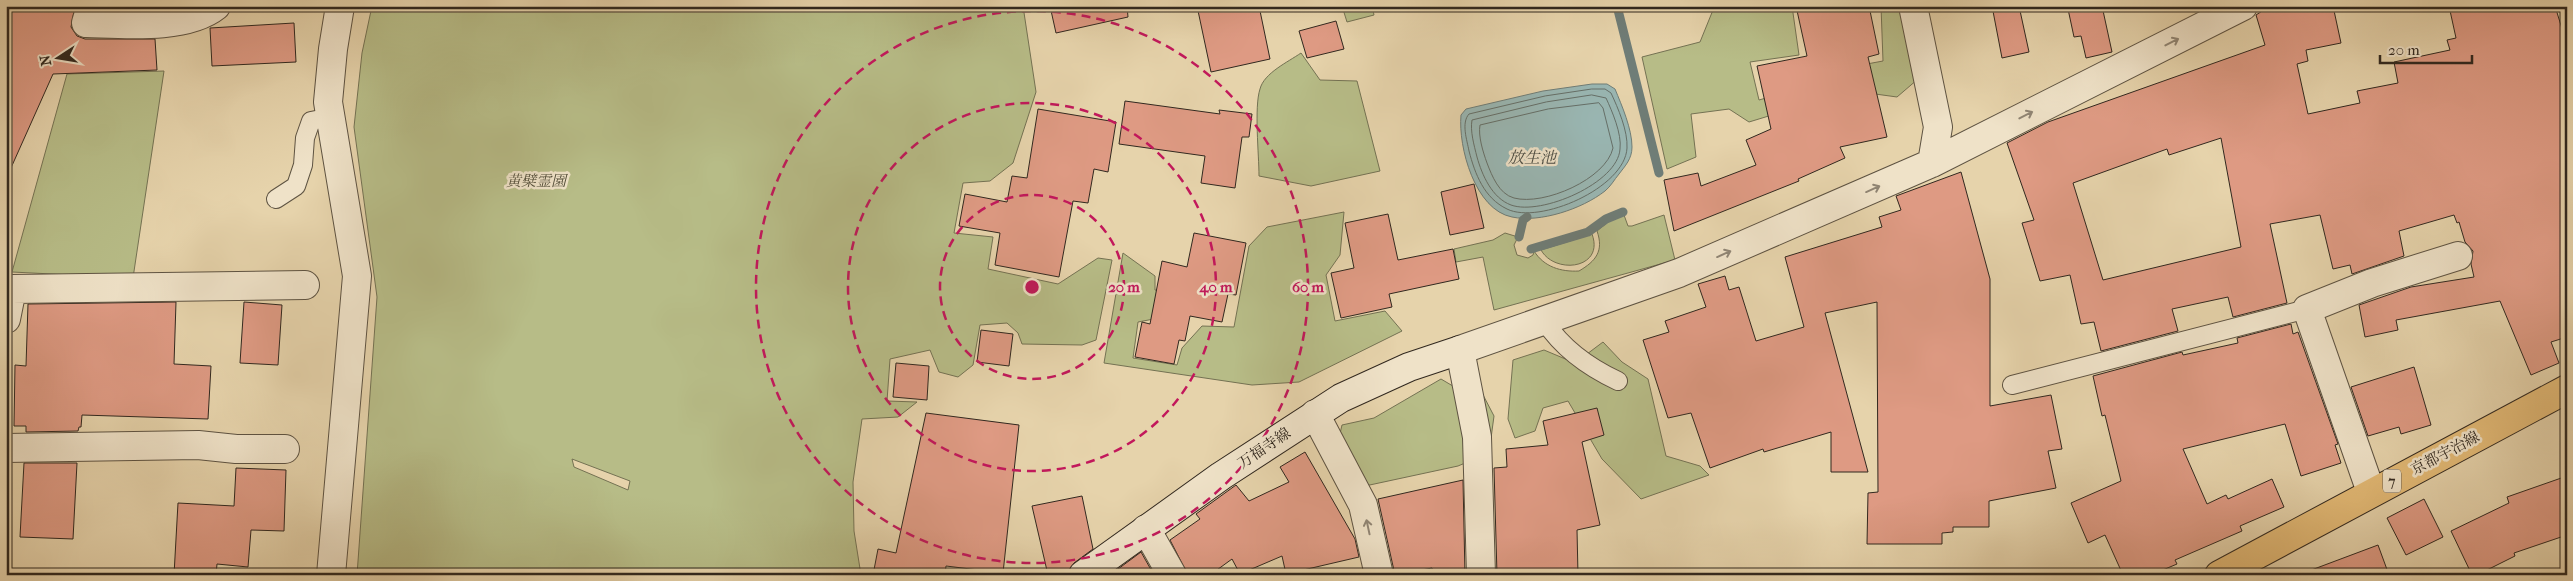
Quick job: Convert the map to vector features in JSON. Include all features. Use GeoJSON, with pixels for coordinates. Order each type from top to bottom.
{"type":"FeatureCollection","features":[{"type":"Feature","properties":{"kind":"main road","name":"京都宇治線"},"geometry":{"type":"LineString","coordinates":[[2219,575],[2371,492],[2567,389]]}},
{"type":"Feature","properties":{"kind":"street"},"geometry":{"type":"LineString","coordinates":[[91,6],[86,24],[161,24],[209,12],[216,6]]}},
{"type":"Feature","properties":{"kind":"street"},"geometry":{"type":"LineString","coordinates":[[331,575],[356,307],[357,276],[328,102],[332,57],[340,6]]}},
{"type":"Feature","properties":{"kind":"street"},"geometry":{"type":"LineString","coordinates":[[1913,6],[1938,127],[1932,163]]}},
{"type":"Feature","properties":{"kind":"street","name":"万福寺線"},"geometry":{"type":"LineString","coordinates":[[1083,575],[1146,529],[1341,398],[1382,378],[1545,322],[1679,273],[1932,163],[2243,6]]}},
{"type":"Feature","properties":{"kind":"street"},"geometry":{"type":"LineString","coordinates":[[2371,492],[2307,309],[2372,283],[2458,256]]}},
{"type":"Feature","properties":{"kind":"street"},"geometry":{"type":"LineString","coordinates":[[6,319],[12,289],[305,285]]}},
{"type":"Feature","properties":{"kind":"street"},"geometry":{"type":"LineString","coordinates":[[1460,350],[1477,437],[1481,575]]}},
{"type":"Feature","properties":{"kind":"street"},"geometry":{"type":"LineString","coordinates":[[1315,414],[1363,505],[1379,575]]}},
{"type":"Feature","properties":{"kind":"street"},"geometry":{"type":"LineString","coordinates":[[6,448],[198,445],[236,449],[285,449]]}},
{"type":"Feature","properties":{"kind":"street"},"geometry":{"type":"LineString","coordinates":[[1146,529],[1172,575]]}},
{"type":"Feature","properties":{"kind":"lane"},"geometry":{"type":"LineString","coordinates":[[276,199],[296,186],[303,164],[305,138],[311,121],[331,116]]}},
{"type":"Feature","properties":{"kind":"lane"},"geometry":{"type":"LineString","coordinates":[[2012,384],[2307,309]]}},
{"type":"Feature","properties":{"kind":"lane"},"geometry":{"type":"LineString","coordinates":[[1545,322],[1554,336],[1577,357],[1596,371],[1618,381]]}},
{"type":"Feature","properties":{"kind":"green space","name":"黄檗霊園"},"geometry":{"type":"Polygon","coordinates":[[[372,6],[1023,6],[1036,92],[1013,163],[990,181],[963,183],[954,233],[993,237],[988,269],[1058,284],[1098,258],[1112,260],[1096,340],[1082,345],[1022,344],[1018,333],[1007,323],[980,325],[973,365],[958,377],[939,372],[930,350],[890,359],[887,401],[917,402],[898,417],[862,419],[853,482],[854,531],[861,575],[357,575],[377,297],[354,127],[362,53],[372,6]],[[572,459],[574,467],[628,490],[630,481],[572,459]]]}},
{"type":"Feature","properties":{"kind":"green space"},"geometry":{"type":"Polygon","coordinates":[[[1342,6],[1372,6],[1374,15],[1347,22],[1342,6]]]}},
{"type":"Feature","properties":{"kind":"green space"},"geometry":{"type":"Polygon","coordinates":[[[1712,6],[1792,6],[1799,55],[1750,62],[1759,100],[1801,88],[1802,76],[1883,61],[1881,6],[1901,6],[1918,79],[1897,97],[1868,93],[1818,101],[1749,122],[1729,109],[1691,114],[1696,157],[1667,169],[1642,57],[1700,42],[1713,10],[1712,6]]]}},
{"type":"Feature","properties":{"kind":"green space"},"geometry":{"type":"Polygon","coordinates":[[[1301,53],[1320,80],[1357,81],[1380,171],[1311,186],[1259,176],[1257,119],[1258,97],[1262,83],[1271,73],[1301,53]]]}},
{"type":"Feature","properties":{"kind":"green space"},"geometry":{"type":"Polygon","coordinates":[[[164,71],[133,278],[12,272],[67,74],[164,71]]]}},
{"type":"Feature","properties":{"kind":"green space"},"geometry":{"type":"Polygon","coordinates":[[[1344,212],[1340,255],[1326,275],[1335,321],[1385,311],[1402,331],[1299,382],[1252,385],[1104,363],[1123,253],[1155,276],[1155,290],[1172,293],[1159,318],[1138,322],[1133,358],[1177,365],[1182,348],[1202,326],[1234,327],[1249,246],[1267,227],[1344,212]]]}},
{"type":"Feature","properties":{"kind":"green space"},"geometry":{"type":"Polygon","coordinates":[[[1624,215],[1628,226],[1632,226],[1664,215],[1675,260],[1494,310],[1483,257],[1456,262],[1454,249],[1493,240],[1505,233],[1518,237],[1514,245],[1517,255],[1528,258],[1533,255],[1534,251],[1548,265],[1566,271],[1579,271],[1597,255],[1600,244],[1597,231],[1608,222],[1624,215]]]}},
{"type":"Feature","properties":{"kind":"green space"},"geometry":{"type":"Polygon","coordinates":[[[1592,234],[1594,246],[1591,255],[1585,261],[1577,264],[1557,263],[1548,258],[1541,250],[1592,234]]]}},
{"type":"Feature","properties":{"kind":"green space"},"geometry":{"type":"Polygon","coordinates":[[[1603,342],[1622,362],[1648,379],[1666,456],[1700,466],[1709,475],[1641,499],[1602,459],[1568,401],[1543,408],[1535,431],[1515,438],[1508,419],[1513,360],[1544,350],[1575,363],[1603,342]]]}},
{"type":"Feature","properties":{"kind":"green space"},"geometry":{"type":"Polygon","coordinates":[[[1441,379],[1463,392],[1481,391],[1494,416],[1489,453],[1458,466],[1365,486],[1338,442],[1342,425],[1374,418],[1441,379]]]}},
{"type":"Feature","properties":{"kind":"water","name":"放生池"},"geometry":{"type":"Polygon","coordinates":[[[1592,84],[1607,84],[1615,89],[1632,140],[1631,155],[1626,165],[1605,191],[1596,198],[1573,209],[1535,218],[1512,217],[1499,212],[1488,203],[1472,175],[1462,143],[1461,115],[1466,109],[1543,91],[1592,84]]]}},
{"type":"Feature","properties":{"kind":"building"},"geometry":{"type":"Polygon","coordinates":[[[6,6],[75,6],[71,27],[77,36],[85,39],[155,39],[157,70],[53,74],[6,179],[6,6]]]}},
{"type":"Feature","properties":{"kind":"building"},"geometry":{"type":"Polygon","coordinates":[[[1050,6],[1127,6],[1128,17],[1056,33],[1050,6]]]}},
{"type":"Feature","properties":{"kind":"building"},"geometry":{"type":"Polygon","coordinates":[[[1197,6],[1259,6],[1270,59],[1211,72],[1197,6]]]}},
{"type":"Feature","properties":{"kind":"building"},"geometry":{"type":"Polygon","coordinates":[[[1796,6],[1869,6],[1879,54],[1868,57],[1887,137],[1840,147],[1845,158],[1798,179],[1799,181],[1674,231],[1664,180],[1698,173],[1701,186],[1756,165],[1746,140],[1771,129],[1757,66],[1807,56],[1796,6]]]}},
{"type":"Feature","properties":{"kind":"building"},"geometry":{"type":"Polygon","coordinates":[[[1992,6],[2019,6],[2029,52],[2002,58],[1992,6]]]}},
{"type":"Feature","properties":{"kind":"building"},"geometry":{"type":"Polygon","coordinates":[[[2083,6],[2102,6],[2112,52],[2086,58],[2081,36],[2074,37],[2068,9],[2083,6]]]}},
{"type":"Feature","properties":{"kind":"building"},"geometry":{"type":"Polygon","coordinates":[[[2270,6],[2333,6],[2341,43],[2306,50],[2308,61],[2297,64],[2308,114],[2360,103],[2357,91],[2398,83],[2394,62],[2450,50],[2447,40],[2456,38],[2449,6],[2555,6],[2567,45],[2567,337],[2551,342],[2559,363],[2531,375],[2500,301],[2396,320],[2398,330],[2365,337],[2359,305],[2411,287],[2474,277],[2471,264],[2473,251],[2465,242],[2459,222],[2457,223],[2454,215],[2399,231],[2404,256],[2352,274],[2350,265],[2333,269],[2320,215],[2270,224],[2287,303],[2233,317],[2228,297],[2172,309],[2178,331],[2101,351],[2094,322],[2081,324],[2070,275],[2040,281],[2022,223],[2034,220],[2007,143],[2048,122],[2265,45],[2256,15],[2270,6]],[[2221,138],[2169,155],[2167,149],[2073,183],[2103,280],[2241,247],[2221,138]]]}},
{"type":"Feature","properties":{"kind":"building"},"geometry":{"type":"Polygon","coordinates":[[[1336,21],[1344,49],[1307,58],[1299,31],[1336,21]]]}},
{"type":"Feature","properties":{"kind":"building"},"geometry":{"type":"Polygon","coordinates":[[[294,23],[296,62],[212,66],[210,28],[294,23]]]}},
{"type":"Feature","properties":{"kind":"building"},"geometry":{"type":"Polygon","coordinates":[[[1125,101],[1220,114],[1219,110],[1252,114],[1249,137],[1242,137],[1235,188],[1201,183],[1205,156],[1119,144],[1125,101]]]}},
{"type":"Feature","properties":{"kind":"building"},"geometry":{"type":"Polygon","coordinates":[[[1038,109],[1116,122],[1108,172],[1094,169],[1088,203],[1073,201],[1059,277],[995,265],[1000,233],[959,226],[965,194],[1007,202],[1012,176],[1027,178],[1038,109]]]}},
{"type":"Feature","properties":{"kind":"building"},"geometry":{"type":"Polygon","coordinates":[[[1961,172],[1990,279],[1990,406],[2051,395],[2062,449],[2048,451],[2056,488],[1989,501],[1989,527],[1953,527],[1953,532],[1942,533],[1942,544],[1867,544],[1868,493],[1878,492],[1877,302],[1825,313],[1868,472],[1831,472],[1831,432],[1764,452],[1763,449],[1710,468],[1691,413],[1668,418],[1643,340],[1669,332],[1665,321],[1706,307],[1698,284],[1725,276],[1729,290],[1739,287],[1756,341],[1804,327],[1785,257],[1882,227],[1879,217],[1901,210],[1896,196],[1961,172]]]}},
{"type":"Feature","properties":{"kind":"building"},"geometry":{"type":"Polygon","coordinates":[[[1474,184],[1484,228],[1450,235],[1441,192],[1474,184]]]}},
{"type":"Feature","properties":{"kind":"building"},"geometry":{"type":"Polygon","coordinates":[[[1388,214],[1398,260],[1453,249],[1459,279],[1389,294],[1392,307],[1341,318],[1331,273],[1354,268],[1345,223],[1388,214]]]}},
{"type":"Feature","properties":{"kind":"building"},"geometry":{"type":"Polygon","coordinates":[[[1194,233],[1246,243],[1236,295],[1228,294],[1222,322],[1190,316],[1185,341],[1179,340],[1174,364],[1135,357],[1142,322],[1150,324],[1162,261],[1187,267],[1194,233]]]}},
{"type":"Feature","properties":{"kind":"building"},"geometry":{"type":"Polygon","coordinates":[[[176,302],[174,364],[211,366],[208,419],[82,415],[81,427],[79,427],[78,431],[26,432],[26,426],[14,426],[15,365],[26,366],[28,304],[176,302]]]}},
{"type":"Feature","properties":{"kind":"building"},"geometry":{"type":"Polygon","coordinates":[[[244,302],[282,305],[278,365],[240,363],[244,302]]]}},
{"type":"Feature","properties":{"kind":"building"},"geometry":{"type":"Polygon","coordinates":[[[2291,324],[2293,334],[2298,332],[2338,444],[2335,445],[2341,463],[2301,476],[2285,424],[2183,449],[2207,504],[2226,495],[2228,499],[2272,479],[2284,507],[2240,526],[2242,531],[2175,560],[2177,564],[2151,575],[2123,575],[2105,535],[2088,543],[2071,503],[2121,481],[2105,415],[2102,416],[2093,376],[2182,352],[2183,355],[2238,343],[2237,338],[2291,324]]]}},
{"type":"Feature","properties":{"kind":"building"},"geometry":{"type":"Polygon","coordinates":[[[981,330],[1013,334],[1009,366],[977,362],[981,330]]]}},
{"type":"Feature","properties":{"kind":"building"},"geometry":{"type":"Polygon","coordinates":[[[896,363],[929,366],[927,400],[893,397],[896,363]]]}},
{"type":"Feature","properties":{"kind":"building"},"geometry":{"type":"Polygon","coordinates":[[[2414,367],[2431,425],[2401,434],[2399,427],[2368,436],[2351,387],[2414,367]]]}},
{"type":"Feature","properties":{"kind":"building"},"geometry":{"type":"Polygon","coordinates":[[[1597,408],[1604,435],[1582,442],[1600,525],[1577,530],[1578,575],[1497,575],[1494,468],[1507,467],[1506,449],[1548,445],[1543,421],[1597,408]]]}},
{"type":"Feature","properties":{"kind":"building"},"geometry":{"type":"Polygon","coordinates":[[[926,413],[1019,425],[1003,573],[946,566],[945,575],[873,575],[878,549],[896,553],[926,413]]]}},
{"type":"Feature","properties":{"kind":"building"},"geometry":{"type":"Polygon","coordinates":[[[1305,452],[1355,539],[1359,557],[1286,574],[1282,556],[1240,574],[1232,559],[1210,575],[1188,575],[1170,540],[1200,519],[1196,514],[1236,485],[1249,501],[1289,482],[1280,467],[1305,452]]]}},
{"type":"Feature","properties":{"kind":"building"},"geometry":{"type":"Polygon","coordinates":[[[24,463],[77,463],[73,539],[20,537],[24,463]]]}},
{"type":"Feature","properties":{"kind":"building"},"geometry":{"type":"Polygon","coordinates":[[[236,468],[286,470],[284,531],[251,530],[248,567],[217,564],[216,575],[174,575],[178,503],[234,506],[236,468]]]}},
{"type":"Feature","properties":{"kind":"building"},"geometry":{"type":"Polygon","coordinates":[[[2567,476],[2567,535],[2514,553],[2515,556],[2477,575],[2472,575],[2451,531],[2509,503],[2507,497],[2567,476]]]}},
{"type":"Feature","properties":{"kind":"building"},"geometry":{"type":"Polygon","coordinates":[[[1463,480],[1465,575],[1434,575],[1432,568],[1395,575],[1378,499],[1463,480]]]}},
{"type":"Feature","properties":{"kind":"building"},"geometry":{"type":"Polygon","coordinates":[[[1082,496],[1093,549],[1074,563],[1068,575],[1048,575],[1032,506],[1082,496]]]}},
{"type":"Feature","properties":{"kind":"building"},"geometry":{"type":"Polygon","coordinates":[[[2424,499],[2443,537],[2406,555],[2387,518],[2424,499]]]}},
{"type":"Feature","properties":{"kind":"building"},"geometry":{"type":"Polygon","coordinates":[[[2378,545],[2389,575],[2306,575],[2306,572],[2378,545]]]}},
{"type":"Feature","properties":{"kind":"building"},"geometry":{"type":"Polygon","coordinates":[[[1141,552],[1154,575],[1110,575],[1141,552]]]}},
{"type":"Feature","properties":{"kind":"waterway"},"geometry":{"type":"LineString","coordinates":[[1617,6],[1659,173]]}},
{"type":"Feature","properties":{"kind":"waterway"},"geometry":{"type":"LineString","coordinates":[[1531,249],[1588,232],[1606,219],[1623,212]]}},
{"type":"Feature","properties":{"kind":"waterway"},"geometry":{"type":"LineString","coordinates":[[1519,237],[1523,220],[1527,217]]}},
{"type":"Feature","properties":{"kind":"railway"},"geometry":{"type":"LineString","coordinates":[[2553,575],[2567,568]]}}]}
